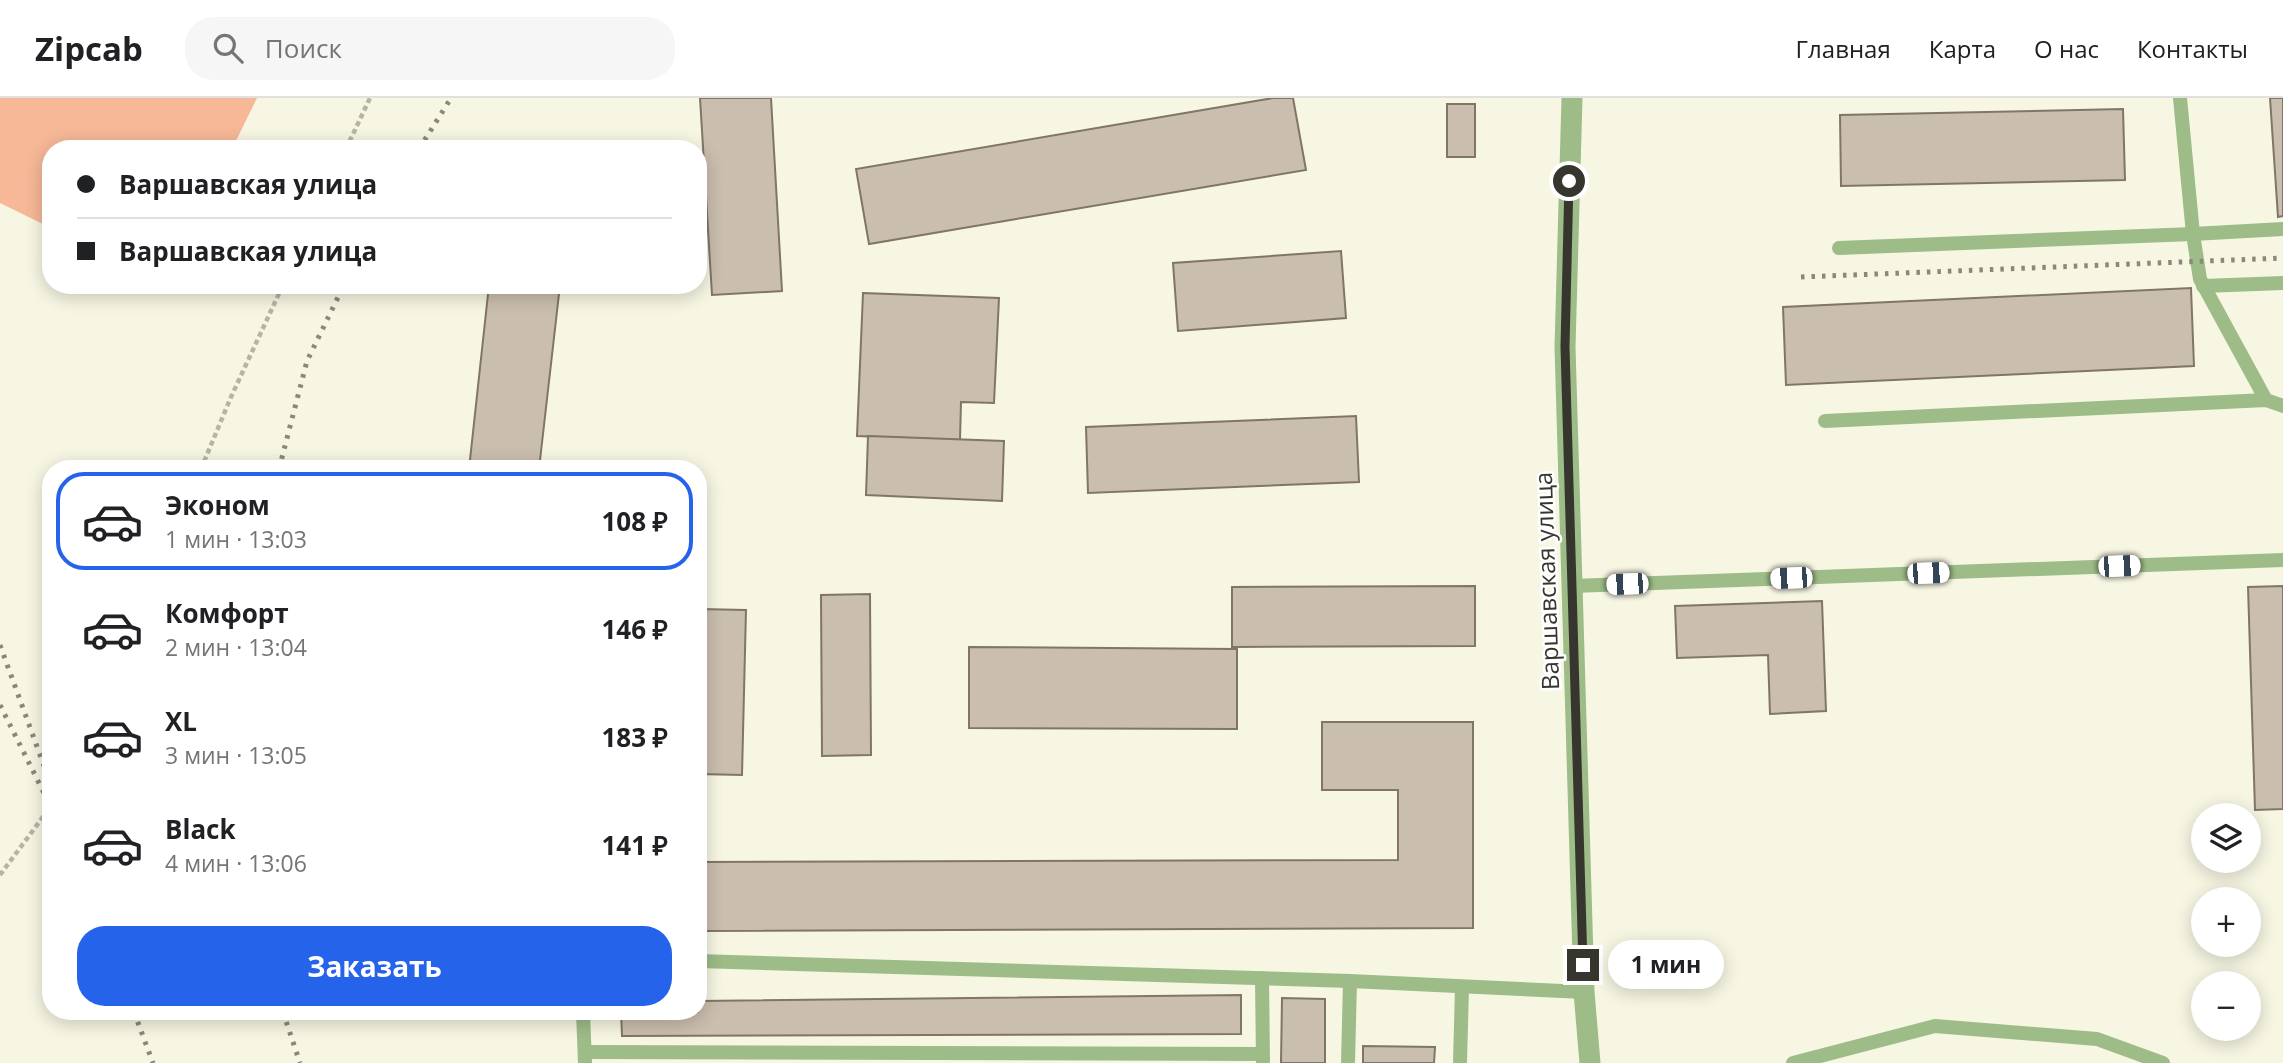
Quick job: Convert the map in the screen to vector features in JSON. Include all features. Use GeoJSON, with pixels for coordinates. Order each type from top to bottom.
{"type":"FeatureCollection","features":[{"type":"Feature","properties":{"kind":"street","name":"Варшавская улица"},"geometry":{"type":"LineString","coordinates":[[1572,98],[1565,347],[1584,992],[1590,1063]]}},
{"type":"Feature","properties":{"kind":"lane"},"geometry":{"type":"LineString","coordinates":[[2180,98],[2200,279],[2266,400]]}},
{"type":"Feature","properties":{"kind":"lane"},"geometry":{"type":"LineString","coordinates":[[1839,248],[2283,229]]}},
{"type":"Feature","properties":{"kind":"lane"},"geometry":{"type":"LineString","coordinates":[[2203,286],[2283,283]]}},
{"type":"Feature","properties":{"kind":"lane"},"geometry":{"type":"LineString","coordinates":[[1825,421],[2266,400],[2283,406]]}},
{"type":"Feature","properties":{"kind":"lane"},"geometry":{"type":"LineString","coordinates":[[1572,586],[2283,560]]}},
{"type":"Feature","properties":{"kind":"lane"},"geometry":{"type":"LineString","coordinates":[[707,961],[1350,981],[1584,992]]}},
{"type":"Feature","properties":{"kind":"lane"},"geometry":{"type":"LineString","coordinates":[[583,1020],[585,1057],[1263,1058],[1262,978]]}},
{"type":"Feature","properties":{"kind":"lane"},"geometry":{"type":"LineString","coordinates":[[1348,1063],[1350,981]]}},
{"type":"Feature","properties":{"kind":"lane"},"geometry":{"type":"LineString","coordinates":[[1460,1063],[1462,987]]}},
{"type":"Feature","properties":{"kind":"lane"},"geometry":{"type":"LineString","coordinates":[[1793,1063],[1935,1026],[2097,1039],[2163,1063]]}},
{"type":"Feature","properties":{"kind":"path"},"geometry":{"type":"LineString","coordinates":[[350,140],[370,98]]}},
{"type":"Feature","properties":{"kind":"path"},"geometry":{"type":"LineString","coordinates":[[205,460],[279,294]]}},
{"type":"Feature","properties":{"kind":"path"},"geometry":{"type":"LineString","coordinates":[[0,875],[42,818]]}},
{"type":"Feature","properties":{"kind":"shaded area"},"geometry":{"type":"Polygon","coordinates":[[[0,98],[257,98],[236,140],[42,140],[42,224],[0,203],[0,98]]]}},
{"type":"Feature","properties":{"kind":"building"},"geometry":{"type":"Polygon","coordinates":[[[700,98],[771,98],[782,291],[712,295],[707,213],[707,140],[703,140],[700,98]]]}},
{"type":"Feature","properties":{"kind":"building"},"geometry":{"type":"Polygon","coordinates":[[[1273,98],[1293,98],[1306,170],[869,244],[856,169],[1273,98]]]}},
{"type":"Feature","properties":{"kind":"building"},"geometry":{"type":"Polygon","coordinates":[[[2270,98],[2283,98],[2283,216],[2278,217],[2270,98]]]}},
{"type":"Feature","properties":{"kind":"building"},"geometry":{"type":"Polygon","coordinates":[[[1447,104],[1475,104],[1475,157],[1447,157],[1447,104]]]}},
{"type":"Feature","properties":{"kind":"building"},"geometry":{"type":"Polygon","coordinates":[[[2123,109],[2125,180],[1841,186],[1840,115],[2123,109]]]}},
{"type":"Feature","properties":{"kind":"building"},"geometry":{"type":"Polygon","coordinates":[[[1341,251],[1346,318],[1178,331],[1173,263],[1341,251]]]}},
{"type":"Feature","properties":{"kind":"building"},"geometry":{"type":"Polygon","coordinates":[[[2191,288],[2194,366],[1786,385],[1783,307],[2191,288]]]}},
{"type":"Feature","properties":{"kind":"building"},"geometry":{"type":"Polygon","coordinates":[[[863,293],[999,298],[994,403],[961,402],[960,440],[857,436],[863,293]]]}},
{"type":"Feature","properties":{"kind":"building"},"geometry":{"type":"Polygon","coordinates":[[[488,294],[559,294],[540,460],[470,460],[488,294]]]}},
{"type":"Feature","properties":{"kind":"building"},"geometry":{"type":"Polygon","coordinates":[[[1356,416],[1359,482],[1088,493],[1086,427],[1356,416]]]}},
{"type":"Feature","properties":{"kind":"building"},"geometry":{"type":"Polygon","coordinates":[[[868,436],[1004,441],[1002,501],[866,495],[868,436]]]}},
{"type":"Feature","properties":{"kind":"building"},"geometry":{"type":"Polygon","coordinates":[[[1475,586],[1475,646],[1232,647],[1232,587],[1475,586]]]}},
{"type":"Feature","properties":{"kind":"building"},"geometry":{"type":"Polygon","coordinates":[[[2283,586],[2283,809],[2261,810],[2261,803],[2255,803],[2248,587],[2283,586]]]}},
{"type":"Feature","properties":{"kind":"building"},"geometry":{"type":"Polygon","coordinates":[[[870,594],[871,755],[822,756],[821,595],[870,594]]]}},
{"type":"Feature","properties":{"kind":"building"},"geometry":{"type":"Polygon","coordinates":[[[1822,601],[1826,711],[1770,714],[1768,655],[1677,658],[1675,606],[1822,601]]]}},
{"type":"Feature","properties":{"kind":"building"},"geometry":{"type":"Polygon","coordinates":[[[707,609],[746,610],[742,775],[707,774],[707,609]]]}},
{"type":"Feature","properties":{"kind":"building"},"geometry":{"type":"Polygon","coordinates":[[[969,647],[1237,649],[1237,729],[969,728],[969,647]]]}},
{"type":"Feature","properties":{"kind":"building"},"geometry":{"type":"Polygon","coordinates":[[[1322,722],[1473,722],[1473,928],[707,931],[707,862],[1398,860],[1398,790],[1322,790],[1322,722]]]}},
{"type":"Feature","properties":{"kind":"building"},"geometry":{"type":"Polygon","coordinates":[[[1241,995],[1241,1034],[622,1036],[621,1020],[707,1020],[707,1001],[1241,995]]]}},
{"type":"Feature","properties":{"kind":"building"},"geometry":{"type":"Polygon","coordinates":[[[1282,998],[1325,999],[1325,1063],[1281,1063],[1282,998]]]}},
{"type":"Feature","properties":{"kind":"building"},"geometry":{"type":"Polygon","coordinates":[[[1363,1046],[1435,1047],[1434,1063],[1363,1063],[1363,1046]]]}},
{"type":"Feature","properties":{"kind":"railway"},"geometry":{"type":"LineString","coordinates":[[425,140],[451,98]]}},
{"type":"Feature","properties":{"kind":"railway"},"geometry":{"type":"LineString","coordinates":[[1801,277],[2283,258]]}},
{"type":"Feature","properties":{"kind":"railway"},"geometry":{"type":"LineString","coordinates":[[281,460],[307,361],[340,294]]}},
{"type":"Feature","properties":{"kind":"railway"},"geometry":{"type":"LineString","coordinates":[[0,645],[42,760]]}},
{"type":"Feature","properties":{"kind":"railway"},"geometry":{"type":"LineString","coordinates":[[0,705],[42,789]]}},
{"type":"Feature","properties":{"kind":"railway"},"geometry":{"type":"LineString","coordinates":[[137,1020],[153,1063]]}},
{"type":"Feature","properties":{"kind":"railway"},"geometry":{"type":"LineString","coordinates":[[286,1020],[300,1063]]}},
{"type":"Feature","properties":{"kind":"route"},"geometry":{"type":"LineString","coordinates":[[1569,181],[1565,347],[1583,965]]}}]}
